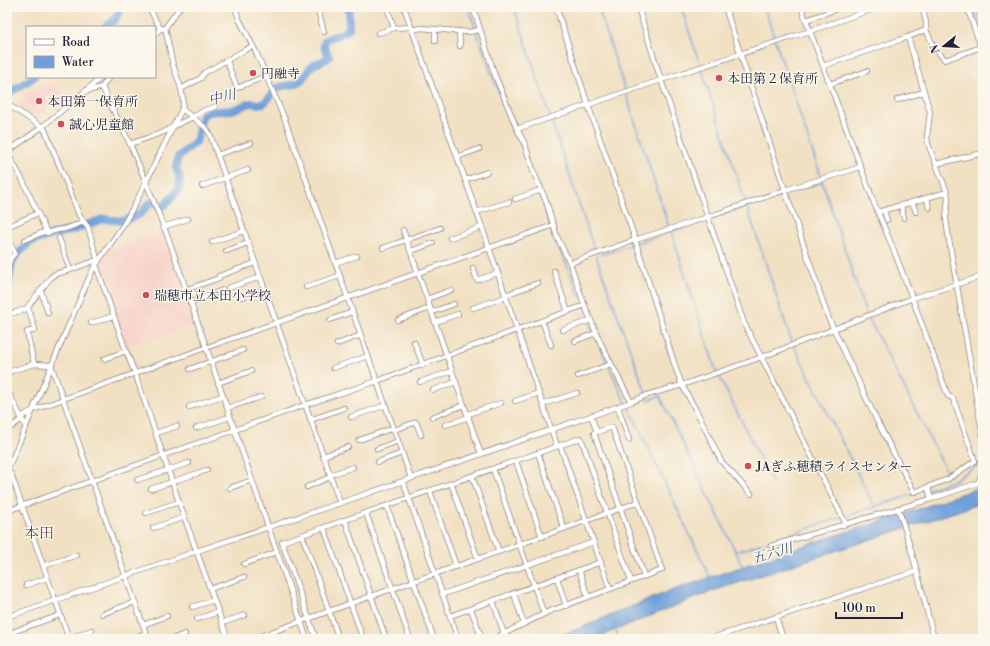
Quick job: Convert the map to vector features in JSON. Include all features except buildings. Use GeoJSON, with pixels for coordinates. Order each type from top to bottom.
{"type":"FeatureCollection","features":[{"type":"Feature","properties":{"kind":"street"},"geometry":{"type":"LineString","coordinates":[[92,630],[68,639],[11,474],[7,470],[84,288],[97,262],[122,227],[135,204],[182,108],[183,104],[181,89],[162,29],[149,7]]}},
{"type":"Feature","properties":{"kind":"street"},"geometry":{"type":"LineString","coordinates":[[156,33],[162,29],[180,7]]}},
{"type":"Feature","properties":{"kind":"street"},"geometry":{"type":"LineString","coordinates":[[235,7],[285,120],[411,478]]}},
{"type":"Feature","properties":{"kind":"street"},"geometry":{"type":"LineString","coordinates":[[317,7],[324,32]]}},
{"type":"Feature","properties":{"kind":"street"},"geometry":{"type":"LineString","coordinates":[[387,7],[394,28]]}},
{"type":"Feature","properties":{"kind":"street"},"geometry":{"type":"LineString","coordinates":[[404,7],[552,430],[587,521],[610,589]]}},
{"type":"Feature","properties":{"kind":"street"},"geometry":{"type":"LineString","coordinates":[[473,7],[478,31],[494,73],[524,142],[534,173],[546,201],[557,237],[570,263],[596,333],[631,402]]}},
{"type":"Feature","properties":{"kind":"street"},"geometry":{"type":"LineString","coordinates":[[556,7],[635,240],[682,385],[721,461],[751,494]]}},
{"type":"Feature","properties":{"kind":"street"},"geometry":{"type":"LineString","coordinates":[[638,7],[744,323],[846,524]]}},
{"type":"Feature","properties":{"kind":"street"},"geometry":{"type":"LineString","coordinates":[[725,7],[828,317],[877,421],[914,492],[950,478],[975,462],[952,398],[948,396],[913,298],[860,166],[801,7]]}},
{"type":"Feature","properties":{"kind":"street"},"geometry":{"type":"LineString","coordinates":[[806,20],[842,7]]}},
{"type":"Feature","properties":{"kind":"street"},"geometry":{"type":"LineString","coordinates":[[518,129],[810,32],[879,7]]}},
{"type":"Feature","properties":{"kind":"street"},"geometry":{"type":"LineString","coordinates":[[922,7],[926,22],[926,30],[934,47],[945,60],[981,47]]}},
{"type":"Feature","properties":{"kind":"street"},"geometry":{"type":"LineString","coordinates":[[967,7],[983,53]]}},
{"type":"Feature","properties":{"kind":"street"},"geometry":{"type":"LineString","coordinates":[[378,33],[394,28],[421,28],[468,32],[478,31]]}},
{"type":"Feature","properties":{"kind":"street"},"geometry":{"type":"LineString","coordinates":[[435,29],[435,41]]}},
{"type":"Feature","properties":{"kind":"street"},"geometry":{"type":"LineString","coordinates":[[823,66],[926,30]]}},
{"type":"Feature","properties":{"kind":"street"},"geometry":{"type":"LineString","coordinates":[[459,31],[460,46]]}},
{"type":"Feature","properties":{"kind":"street"},"geometry":{"type":"LineString","coordinates":[[908,37],[930,112],[927,137],[929,148],[947,192],[948,198],[946,219],[983,437]]}},
{"type":"Feature","properties":{"kind":"street"},"geometry":{"type":"LineString","coordinates":[[181,89],[201,78],[204,73],[253,46]]}},
{"type":"Feature","properties":{"kind":"street"},"geometry":{"type":"LineString","coordinates":[[227,60],[237,88],[266,76]]}},
{"type":"Feature","properties":{"kind":"street"},"geometry":{"type":"LineString","coordinates":[[830,84],[867,71]]}},
{"type":"Feature","properties":{"kind":"street"},"geometry":{"type":"LineString","coordinates":[[7,152],[42,127],[101,78]]}},
{"type":"Feature","properties":{"kind":"street"},"geometry":{"type":"LineString","coordinates":[[84,92],[102,87],[109,78]]}},
{"type":"Feature","properties":{"kind":"street"},"geometry":{"type":"LineString","coordinates":[[102,87],[130,144],[164,227],[307,639]]}},
{"type":"Feature","properties":{"kind":"street"},"geometry":{"type":"LineString","coordinates":[[897,100],[924,92]]}},
{"type":"Feature","properties":{"kind":"street"},"geometry":{"type":"LineString","coordinates":[[7,104],[45,130],[79,215],[88,227],[114,316],[228,639]]}},
{"type":"Feature","properties":{"kind":"street"},"geometry":{"type":"LineString","coordinates":[[130,144],[164,132],[204,110],[215,107]]}},
{"type":"Feature","properties":{"kind":"street"},"geometry":{"type":"LineString","coordinates":[[182,108],[208,131],[340,504]]}},
{"type":"Feature","properties":{"kind":"street"},"geometry":{"type":"LineString","coordinates":[[217,155],[251,143]]}},
{"type":"Feature","properties":{"kind":"street"},"geometry":{"type":"LineString","coordinates":[[457,157],[479,149]]}},
{"type":"Feature","properties":{"kind":"street"},"geometry":{"type":"LineString","coordinates":[[936,164],[982,153],[983,160]]}},
{"type":"Feature","properties":{"kind":"street"},"geometry":{"type":"LineString","coordinates":[[7,157],[9,156],[22,179],[46,231]]}},
{"type":"Feature","properties":{"kind":"street"},"geometry":{"type":"LineString","coordinates":[[570,263],[860,166]]}},
{"type":"Feature","properties":{"kind":"street"},"geometry":{"type":"LineString","coordinates":[[202,186],[248,170]]}},
{"type":"Feature","properties":{"kind":"street"},"geometry":{"type":"LineString","coordinates":[[465,180],[487,172]]}},
{"type":"Feature","properties":{"kind":"street"},"geometry":{"type":"LineString","coordinates":[[515,199],[541,190]]}},
{"type":"Feature","properties":{"kind":"street"},"geometry":{"type":"LineString","coordinates":[[878,212],[947,192]]}},
{"type":"Feature","properties":{"kind":"street"},"geometry":{"type":"LineString","coordinates":[[927,198],[929,208]]}},
{"type":"Feature","properties":{"kind":"street"},"geometry":{"type":"LineString","coordinates":[[476,212],[509,202]]}},
{"type":"Feature","properties":{"kind":"street"},"geometry":{"type":"LineString","coordinates":[[912,202],[916,212]]}},
{"type":"Feature","properties":{"kind":"street"},"geometry":{"type":"LineString","coordinates":[[901,206],[904,218]]}},
{"type":"Feature","properties":{"kind":"street"},"geometry":{"type":"LineString","coordinates":[[884,211],[887,220]]}},
{"type":"Feature","properties":{"kind":"street"},"geometry":{"type":"LineString","coordinates":[[7,227],[38,213]]}},
{"type":"Feature","properties":{"kind":"street"},"geometry":{"type":"LineString","coordinates":[[164,227],[188,219]]}},
{"type":"Feature","properties":{"kind":"street"},"geometry":{"type":"LineString","coordinates":[[25,240],[46,231],[47,233],[65,229],[84,222]]}},
{"type":"Feature","properties":{"kind":"street"},"geometry":{"type":"LineString","coordinates":[[7,430],[33,410],[554,225]]}},
{"type":"Feature","properties":{"kind":"street"},"geometry":{"type":"LineString","coordinates":[[450,238],[482,227]]}},
{"type":"Feature","properties":{"kind":"street"},"geometry":{"type":"LineString","coordinates":[[383,248],[440,228]]}},
{"type":"Feature","properties":{"kind":"street"},"geometry":{"type":"LineString","coordinates":[[403,230],[482,454]]}},
{"type":"Feature","properties":{"kind":"street"},"geometry":{"type":"LineString","coordinates":[[212,242],[244,231]]}},
{"type":"Feature","properties":{"kind":"street"},"geometry":{"type":"LineString","coordinates":[[7,237],[15,253],[11,257],[7,274]]}},
{"type":"Feature","properties":{"kind":"street"},"geometry":{"type":"LineString","coordinates":[[59,238],[70,270]]}},
{"type":"Feature","properties":{"kind":"street"},"geometry":{"type":"LineString","coordinates":[[226,251],[248,243]]}},
{"type":"Feature","properties":{"kind":"street"},"geometry":{"type":"LineString","coordinates":[[411,251],[433,243]]}},
{"type":"Feature","properties":{"kind":"street"},"geometry":{"type":"LineString","coordinates":[[335,264],[357,256]]}},
{"type":"Feature","properties":{"kind":"street"},"geometry":{"type":"LineString","coordinates":[[7,315],[26,309],[55,274],[97,262]]}},
{"type":"Feature","properties":{"kind":"street"},"geometry":{"type":"LineString","coordinates":[[185,290],[255,263]]}},
{"type":"Feature","properties":{"kind":"street"},"geometry":{"type":"LineString","coordinates":[[474,268],[477,280],[498,273]]}},
{"type":"Feature","properties":{"kind":"street"},"geometry":{"type":"LineString","coordinates":[[554,271],[568,312]]}},
{"type":"Feature","properties":{"kind":"street"},"geometry":{"type":"LineString","coordinates":[[306,287],[340,276]]}},
{"type":"Feature","properties":{"kind":"street"},"geometry":{"type":"LineString","coordinates":[[7,618],[197,551],[340,504],[618,407],[647,395],[682,385],[762,357],[913,298],[983,276]]}},
{"type":"Feature","properties":{"kind":"street"},"geometry":{"type":"LineString","coordinates":[[190,303],[260,277]]}},
{"type":"Feature","properties":{"kind":"street"},"geometry":{"type":"LineString","coordinates":[[473,308],[538,284]]}},
{"type":"Feature","properties":{"kind":"street"},"geometry":{"type":"LineString","coordinates":[[242,297],[264,290]]}},
{"type":"Feature","properties":{"kind":"street"},"geometry":{"type":"LineString","coordinates":[[427,299],[451,290]]}},
{"type":"Feature","properties":{"kind":"street"},"geometry":{"type":"LineString","coordinates":[[41,291],[48,313]]}},
{"type":"Feature","properties":{"kind":"street"},"geometry":{"type":"LineString","coordinates":[[398,320],[454,304]]}},
{"type":"Feature","properties":{"kind":"street"},"geometry":{"type":"LineString","coordinates":[[7,511],[305,405],[423,365],[585,306]]}},
{"type":"Feature","properties":{"kind":"street"},"geometry":{"type":"LineString","coordinates":[[28,307],[34,330],[27,332],[34,364]]}},
{"type":"Feature","properties":{"kind":"street"},"geometry":{"type":"LineString","coordinates":[[330,320],[352,312]]}},
{"type":"Feature","properties":{"kind":"street"},"geometry":{"type":"LineString","coordinates":[[435,322],[458,314]]}},
{"type":"Feature","properties":{"kind":"street"},"geometry":{"type":"LineString","coordinates":[[91,323],[114,316]]}},
{"type":"Feature","properties":{"kind":"street"},"geometry":{"type":"LineString","coordinates":[[562,330],[591,320]]}},
{"type":"Feature","properties":{"kind":"street"},"geometry":{"type":"LineString","coordinates":[[542,321],[550,345]]}},
{"type":"Feature","properties":{"kind":"street"},"geometry":{"type":"LineString","coordinates":[[574,341],[596,333]]}},
{"type":"Feature","properties":{"kind":"street"},"geometry":{"type":"LineString","coordinates":[[337,344],[360,335]]}},
{"type":"Feature","properties":{"kind":"street"},"geometry":{"type":"LineString","coordinates":[[414,342],[423,365]]}},
{"type":"Feature","properties":{"kind":"street"},"geometry":{"type":"LineString","coordinates":[[190,369],[242,350]]}},
{"type":"Feature","properties":{"kind":"street"},"geometry":{"type":"LineString","coordinates":[[104,359],[126,351]]}},
{"type":"Feature","properties":{"kind":"street"},"geometry":{"type":"LineString","coordinates":[[333,368],[368,356]]}},
{"type":"Feature","properties":{"kind":"street"},"geometry":{"type":"LineString","coordinates":[[7,374],[34,364],[51,365]]}},
{"type":"Feature","properties":{"kind":"street"},"geometry":{"type":"LineString","coordinates":[[578,376],[611,364]]}},
{"type":"Feature","properties":{"kind":"street"},"geometry":{"type":"LineString","coordinates":[[51,365],[148,639]]}},
{"type":"Feature","properties":{"kind":"street"},"geometry":{"type":"LineString","coordinates":[[218,383],[251,371]]}},
{"type":"Feature","properties":{"kind":"street"},"geometry":{"type":"LineString","coordinates":[[420,382],[452,371]]}},
{"type":"Feature","properties":{"kind":"street"},"geometry":{"type":"LineString","coordinates":[[433,390],[456,382]]}},
{"type":"Feature","properties":{"kind":"street"},"geometry":{"type":"LineString","coordinates":[[7,389],[26,427]]}},
{"type":"Feature","properties":{"kind":"street"},"geometry":{"type":"LineString","coordinates":[[515,401],[539,393]]}},
{"type":"Feature","properties":{"kind":"street"},"geometry":{"type":"LineString","coordinates":[[543,404],[577,393]]}},
{"type":"Feature","properties":{"kind":"street"},"geometry":{"type":"LineString","coordinates":[[189,407],[222,396]]}},
{"type":"Feature","properties":{"kind":"street"},"geometry":{"type":"LineString","coordinates":[[227,408],[261,396]]}},
{"type":"Feature","properties":{"kind":"street"},"geometry":{"type":"LineString","coordinates":[[445,425],[501,403]]}},
{"type":"Feature","properties":{"kind":"street"},"geometry":{"type":"LineString","coordinates":[[351,417],[386,405]]}},
{"type":"Feature","properties":{"kind":"street"},"geometry":{"type":"LineString","coordinates":[[432,417],[464,405]]}},
{"type":"Feature","properties":{"kind":"street"},"geometry":{"type":"LineString","coordinates":[[618,407],[629,440]]}},
{"type":"Feature","properties":{"kind":"street"},"geometry":{"type":"LineString","coordinates":[[310,420],[344,408]]}},
{"type":"Feature","properties":{"kind":"street"},"geometry":{"type":"LineString","coordinates":[[591,416],[597,432]]}},
{"type":"Feature","properties":{"kind":"street"},"geometry":{"type":"LineString","coordinates":[[196,428],[230,417]]}},
{"type":"Feature","properties":{"kind":"street"},"geometry":{"type":"LineString","coordinates":[[359,440],[416,422],[421,435]]}},
{"type":"Feature","properties":{"kind":"street"},"geometry":{"type":"LineString","coordinates":[[156,433],[177,426]]}},
{"type":"Feature","properties":{"kind":"street"},"geometry":{"type":"LineString","coordinates":[[493,639],[544,614],[662,570],[612,427],[594,433],[644,576]]}},
{"type":"Feature","properties":{"kind":"street"},"geometry":{"type":"LineString","coordinates":[[316,639],[282,542],[581,438],[631,581]]}},
{"type":"Feature","properties":{"kind":"street"},"geometry":{"type":"LineString","coordinates":[[377,449],[398,441]]}},
{"type":"Feature","properties":{"kind":"street"},"geometry":{"type":"LineString","coordinates":[[323,456],[348,447]]}},
{"type":"Feature","properties":{"kind":"street"},"geometry":{"type":"LineString","coordinates":[[378,462],[402,453]]}},
{"type":"Feature","properties":{"kind":"street"},"geometry":{"type":"LineString","coordinates":[[538,453],[564,529]]}},
{"type":"Feature","properties":{"kind":"street"},"geometry":{"type":"LineString","coordinates":[[516,461],[542,537]]}},
{"type":"Feature","properties":{"kind":"street"},"geometry":{"type":"LineString","coordinates":[[137,480],[189,463]]}},
{"type":"Feature","properties":{"kind":"street"},"geometry":{"type":"LineString","coordinates":[[307,486],[353,467]]}},
{"type":"Feature","properties":{"kind":"street"},"geometry":{"type":"LineString","coordinates":[[493,469],[544,614]]}},
{"type":"Feature","properties":{"kind":"street"},"geometry":{"type":"LineString","coordinates":[[151,489],[207,470]]}},
{"type":"Feature","properties":{"kind":"street"},"geometry":{"type":"LineString","coordinates":[[771,546],[898,510],[978,483],[983,470]]}},
{"type":"Feature","properties":{"kind":"street"},"geometry":{"type":"LineString","coordinates":[[472,476],[499,552]]}},
{"type":"Feature","properties":{"kind":"street"},"geometry":{"type":"LineString","coordinates":[[230,488],[252,480]]}},
{"type":"Feature","properties":{"kind":"street"},"geometry":{"type":"LineString","coordinates":[[403,481],[458,639]]}},
{"type":"Feature","properties":{"kind":"street"},"geometry":{"type":"LineString","coordinates":[[451,483],[478,558]]}},
{"type":"Feature","properties":{"kind":"street"},"geometry":{"type":"LineString","coordinates":[[928,487],[931,499]]}},
{"type":"Feature","properties":{"kind":"street"},"geometry":{"type":"LineString","coordinates":[[430,491],[456,566]]}},
{"type":"Feature","properties":{"kind":"street"},"geometry":{"type":"LineString","coordinates":[[146,513],[179,502]]}},
{"type":"Feature","properties":{"kind":"street"},"geometry":{"type":"LineString","coordinates":[[253,639],[308,618],[638,502]]}},
{"type":"Feature","properties":{"kind":"street"},"geometry":{"type":"LineString","coordinates":[[387,506],[434,639]]}},
{"type":"Feature","properties":{"kind":"street"},"geometry":{"type":"LineString","coordinates":[[898,510],[906,531],[934,639]]}},
{"type":"Feature","properties":{"kind":"street"},"geometry":{"type":"LineString","coordinates":[[366,513],[410,639]]}},
{"type":"Feature","properties":{"kind":"street"},"geometry":{"type":"LineString","coordinates":[[153,528],[185,517]]}},
{"type":"Feature","properties":{"kind":"street"},"geometry":{"type":"LineString","coordinates":[[345,520],[386,639]]}},
{"type":"Feature","properties":{"kind":"street"},"geometry":{"type":"LineString","coordinates":[[324,528],[363,639]]}},
{"type":"Feature","properties":{"kind":"street"},"geometry":{"type":"LineString","coordinates":[[302,535],[339,639]]}},
{"type":"Feature","properties":{"kind":"street"},"geometry":{"type":"LineString","coordinates":[[443,594],[594,542]]}},
{"type":"Feature","properties":{"kind":"street"},"geometry":{"type":"LineString","coordinates":[[244,564],[277,552]]}},
{"type":"Feature","properties":{"kind":"street"},"geometry":{"type":"LineString","coordinates":[[43,566],[76,555]]}},
{"type":"Feature","properties":{"kind":"street"},"geometry":{"type":"LineString","coordinates":[[450,616],[601,562]]}},
{"type":"Feature","properties":{"kind":"street"},"geometry":{"type":"LineString","coordinates":[[579,570],[588,598]]}},
{"type":"Feature","properties":{"kind":"street"},"geometry":{"type":"LineString","coordinates":[[709,639],[917,571]]}},
{"type":"Feature","properties":{"kind":"street"},"geometry":{"type":"LineString","coordinates":[[210,589],[244,577]]}},
{"type":"Feature","properties":{"kind":"street"},"geometry":{"type":"LineString","coordinates":[[26,585],[47,578]]}},
{"type":"Feature","properties":{"kind":"street"},"geometry":{"type":"LineString","coordinates":[[557,578],[566,606]]}},
{"type":"Feature","properties":{"kind":"street"},"geometry":{"type":"LineString","coordinates":[[514,594],[524,624]]}},
{"type":"Feature","properties":{"kind":"street"},"geometry":{"type":"LineString","coordinates":[[192,607],[214,600]]}},
{"type":"Feature","properties":{"kind":"street"},"geometry":{"type":"LineString","coordinates":[[493,601],[504,634]]}},
{"type":"Feature","properties":{"kind":"street"},"geometry":{"type":"LineString","coordinates":[[102,614],[135,602]]}},
{"type":"Feature","properties":{"kind":"street"},"geometry":{"type":"LineString","coordinates":[[471,609],[482,639]]}},
{"type":"Feature","properties":{"kind":"street"},"geometry":{"type":"LineString","coordinates":[[197,619],[218,612]]}},
{"type":"Feature","properties":{"kind":"street"},"geometry":{"type":"LineString","coordinates":[[7,634],[60,615]]}},
{"type":"Feature","properties":{"kind":"street"},"geometry":{"type":"LineString","coordinates":[[222,623],[245,615]]}},
{"type":"Feature","properties":{"kind":"street"},"geometry":{"type":"LineString","coordinates":[[143,625],[167,616]]}},
{"type":"Feature","properties":{"kind":"street"},"geometry":{"type":"LineString","coordinates":[[776,617],[783,639]]}},
{"type":"Feature","properties":{"kind":"street"},"geometry":{"type":"LineString","coordinates":[[129,639],[146,633]]}},
{"type":"Feature","properties":{"kind":"street"},"geometry":{"type":"LineString","coordinates":[[172,639],[185,634]]}},
{"type":"Feature","properties":{"kind":"shaded area"},"geometry":{"type":"Polygon","coordinates":[[[970,7],[983,7],[983,42],[970,7]]]}},
{"type":"Feature","properties":{"kind":"shaded area","name":"本田第一保育所"},"geometry":{"type":"Polygon","coordinates":[[[55,82],[64,97],[33,119],[14,106],[33,90],[55,82]]]}},
{"type":"Feature","properties":{"kind":"shaded area","name":"瑞穂市立本田小学校"},"geometry":{"type":"Polygon","coordinates":[[[162,232],[195,324],[148,341],[147,338],[126,346],[98,265],[108,251],[162,232]]]}},
{"type":"Feature","properties":{"kind":"water"},"geometry":{"type":"Polygon","coordinates":[[[983,486],[983,502],[970,507],[710,592],[593,639],[553,639],[670,591],[818,541],[910,512],[983,486]]]}},
{"type":"Feature","properties":{"kind":"waterway"},"geometry":{"type":"LineString","coordinates":[[106,26],[115,19],[122,7]]}},
{"type":"Feature","properties":{"kind":"waterway","name":"中川"},"geometry":{"type":"LineString","coordinates":[[7,296],[12,263],[16,256],[29,243],[55,234],[73,230],[103,219],[123,221],[140,214],[150,203],[163,206],[178,189],[180,181],[177,172],[178,157],[196,142],[202,116],[208,112],[232,110],[251,103],[264,103],[275,89],[282,86],[295,84],[301,80],[313,65],[329,57],[324,46],[325,41],[345,32],[349,28],[350,7]]}},
{"type":"Feature","properties":{"kind":"waterway"},"geometry":{"type":"LineString","coordinates":[[468,7],[493,78],[540,195],[554,239],[567,265],[579,296]]}},
{"type":"Feature","properties":{"kind":"waterway"},"geometry":{"type":"LineString","coordinates":[[514,7],[595,252]]}},
{"type":"Feature","properties":{"kind":"waterway"},"geometry":{"type":"LineString","coordinates":[[598,7],[625,90]]}},
{"type":"Feature","properties":{"kind":"waterway"},"geometry":{"type":"LineString","coordinates":[[681,7],[792,343]]}},
{"type":"Feature","properties":{"kind":"waterway"},"geometry":{"type":"LineString","coordinates":[[764,7],[821,177]]}},
{"type":"Feature","properties":{"kind":"waterway"},"geometry":{"type":"LineString","coordinates":[[7,94],[32,78]]}},
{"type":"Feature","properties":{"kind":"waterway"},"geometry":{"type":"LineString","coordinates":[[626,94],[669,227]]}},
{"type":"Feature","properties":{"kind":"waterway"},"geometry":{"type":"LineString","coordinates":[[822,181],[866,314]]}},
{"type":"Feature","properties":{"kind":"waterway"},"geometry":{"type":"LineString","coordinates":[[600,255],[822,182]]}},
{"type":"Feature","properties":{"kind":"waterway"},"geometry":{"type":"LineString","coordinates":[[671,231],[715,368],[773,484]]}},
{"type":"Feature","properties":{"kind":"waterway"},"geometry":{"type":"LineString","coordinates":[[596,256],[646,393]]}},
{"type":"Feature","properties":{"kind":"waterway"},"geometry":{"type":"LineString","coordinates":[[868,317],[949,476]]}},
{"type":"Feature","properties":{"kind":"waterway"},"geometry":{"type":"LineString","coordinates":[[589,323],[593,332]]}},
{"type":"Feature","properties":{"kind":"waterway"},"geometry":{"type":"LineString","coordinates":[[600,346],[621,393],[710,577]]}},
{"type":"Feature","properties":{"kind":"waterway"},"geometry":{"type":"LineString","coordinates":[[794,346],[875,508]]}},
{"type":"Feature","properties":{"kind":"waterway"},"geometry":{"type":"LineString","coordinates":[[647,397],[648,400],[660,396],[743,567]]}},
{"type":"Feature","properties":{"kind":"waterway"},"geometry":{"type":"LineString","coordinates":[[924,491],[953,481],[978,465]]}},
{"type":"Feature","properties":{"kind":"waterway","name":"五六川"},"geometry":{"type":"LineString","coordinates":[[735,552],[914,494]]}},
{"type":"Feature","properties":{"kind":"waterway"},"geometry":{"type":"LineString","coordinates":[[616,629],[618,639]]}},
{"type":"Feature","properties":{"kind":"place","name":"円融寺"},"geometry":{"type":"Point","coordinates":[253,73]}},
{"type":"Feature","properties":{"kind":"place","name":"本田第２保育所"},"geometry":{"type":"Point","coordinates":[719,78]}},
{"type":"Feature","properties":{"kind":"place","name":"本田第一保育所"},"geometry":{"type":"Point","coordinates":[39,101]}},
{"type":"Feature","properties":{"kind":"place","name":"誠心児童館"},"geometry":{"type":"Point","coordinates":[61,124]}},
{"type":"Feature","properties":{"kind":"place","name":"瑞穂市立本田小学校"},"geometry":{"type":"Point","coordinates":[146,295]}},
{"type":"Feature","properties":{"kind":"place","name":"JAぎふ穂積ライスセンター"},"geometry":{"type":"Point","coordinates":[748,466]}},
{"type":"Feature","properties":{"kind":"district","name":"本田"},"geometry":{"type":"Point","coordinates":[39,533]}}]}
